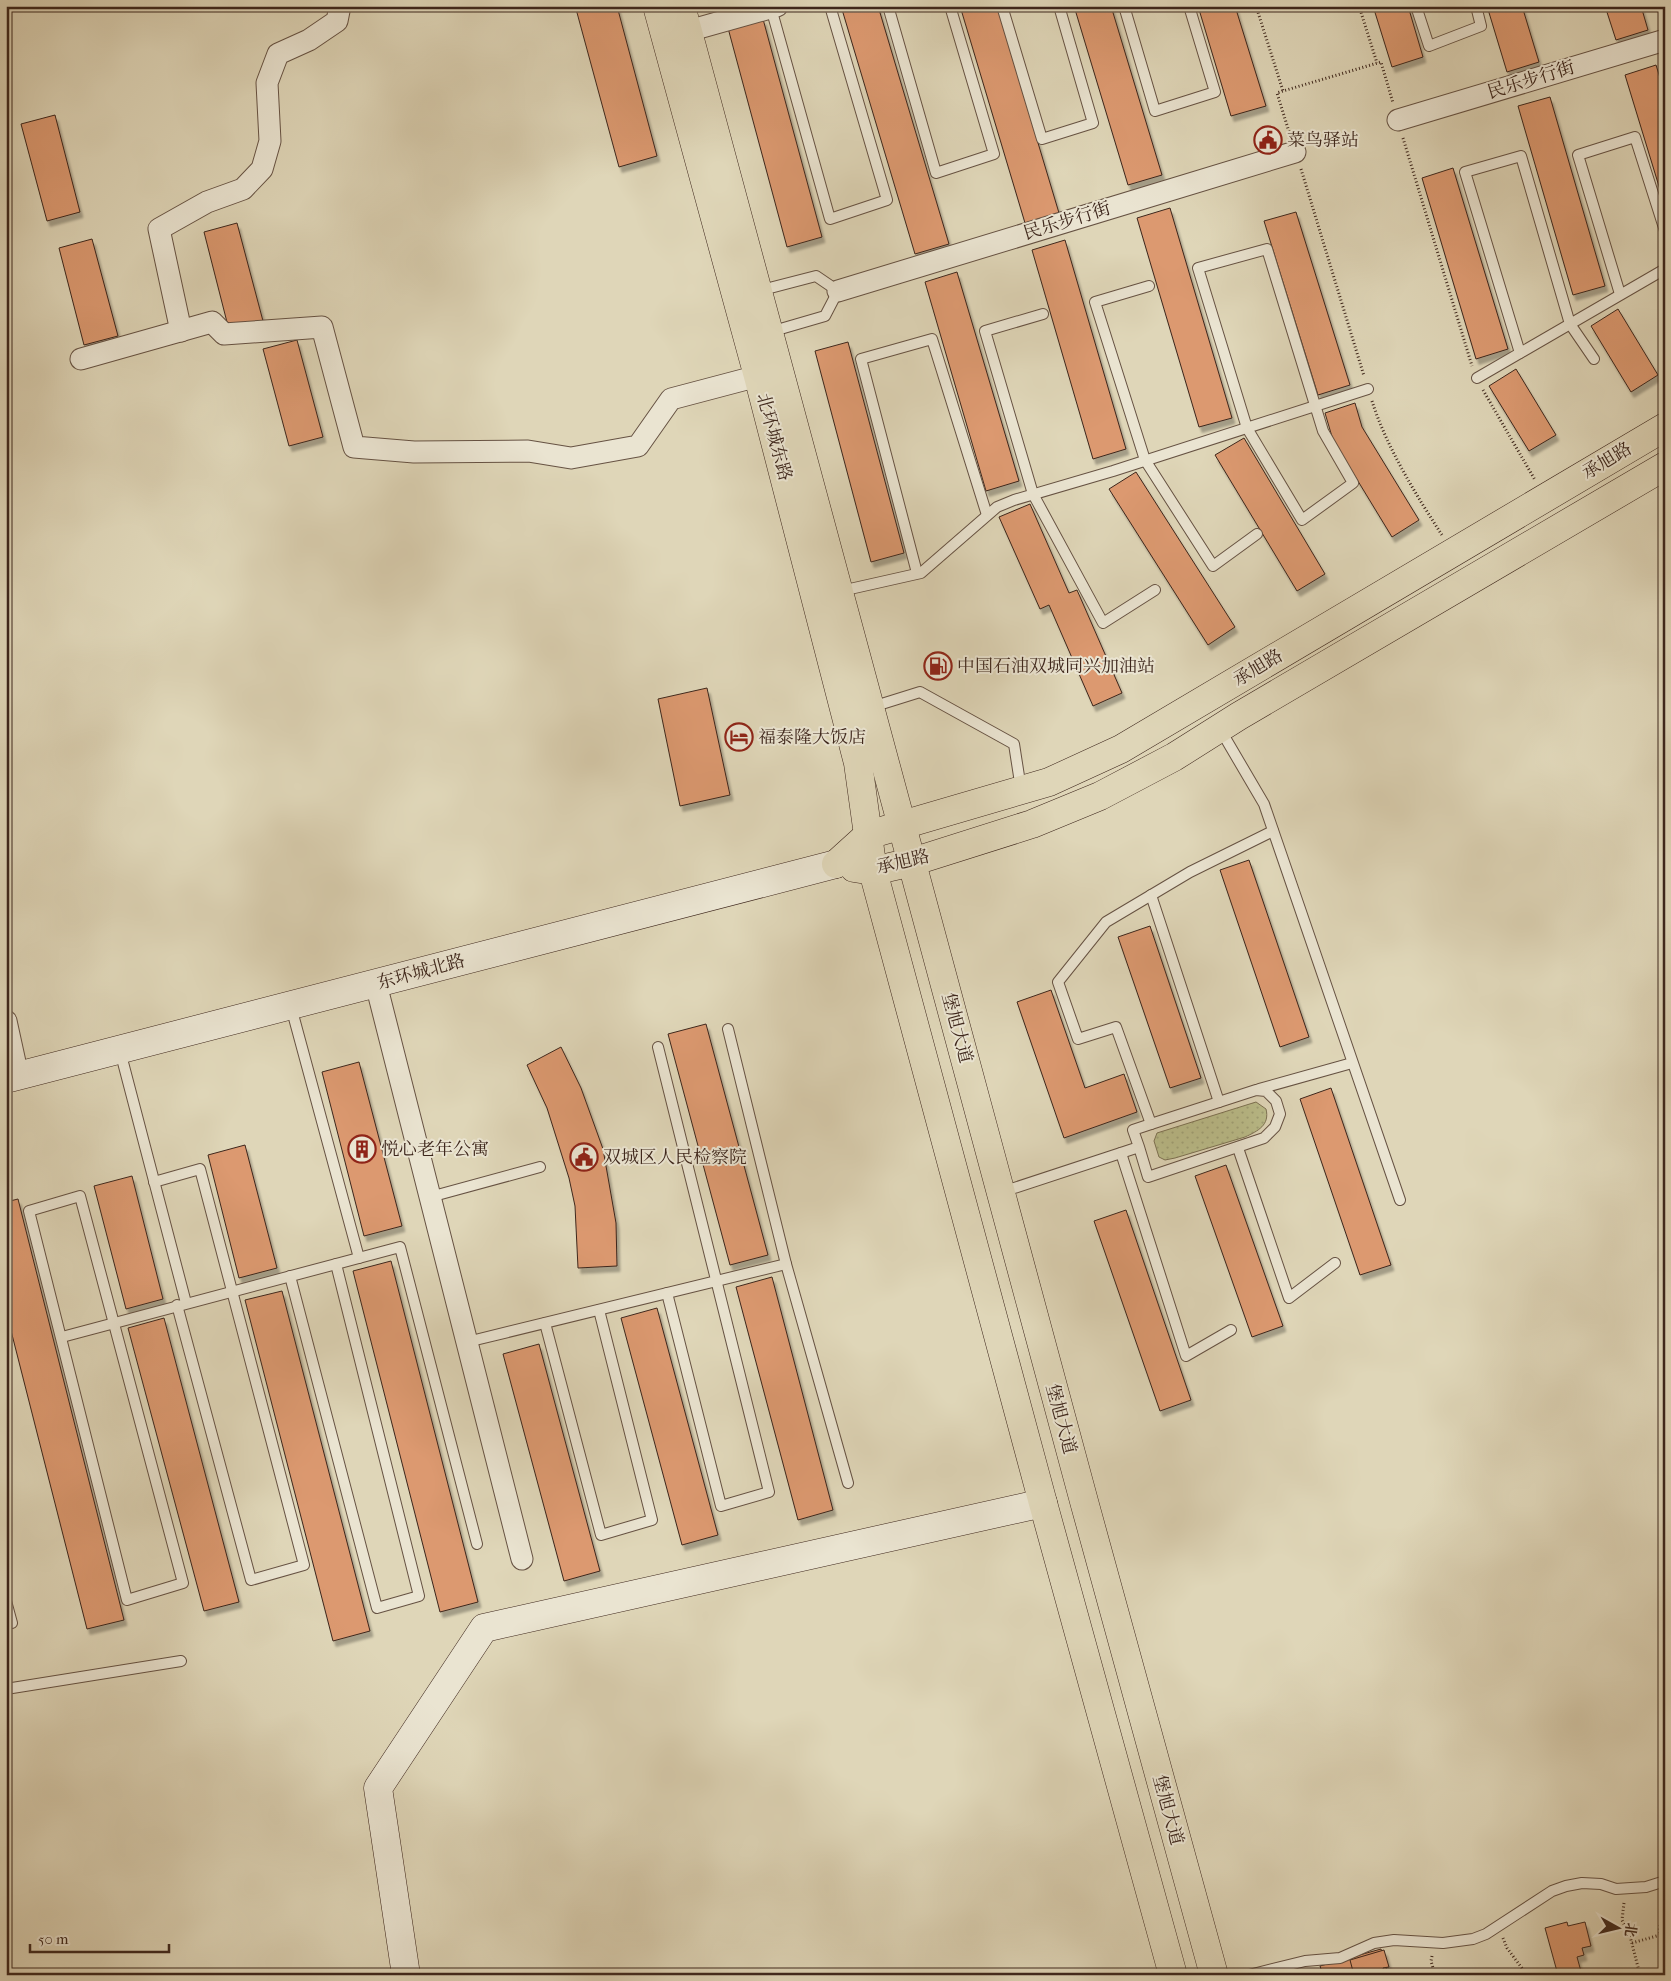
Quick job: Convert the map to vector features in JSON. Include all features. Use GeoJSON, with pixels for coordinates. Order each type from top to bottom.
{"type":"FeatureCollection","features":[{"type":"Feature","properties":{"kind":"main road","name":"北环城东路"},"geometry":{"type":"LineString","coordinates":[[657,6],[678,25],[769,332],[827,595],[858,763],[873,871]]}},
{"type":"Feature","properties":{"kind":"main road","name":"北环城东路"},"geometry":{"type":"LineString","coordinates":[[678,25],[758,376],[827,595],[870,708],[912,862]]}},
{"type":"Feature","properties":{"kind":"main road","name":"承旭路"},"geometry":{"type":"LineString","coordinates":[[836,864],[868,835],[1021,790],[1072,772],[1121,749],[1665,427]]}},
{"type":"Feature","properties":{"kind":"main road","name":"承旭路"},"geometry":{"type":"LineString","coordinates":[[836,864],[873,871],[912,862],[1032,824],[1100,796],[1174,756],[1665,466]]}},
{"type":"Feature","properties":{"kind":"main road","name":"堡旭大道"},"geometry":{"type":"LineString","coordinates":[[912,862],[1214,1975]]}},
{"type":"Feature","properties":{"kind":"main road"},"geometry":{"type":"LineString","coordinates":[[873,871],[1043,1503],[1173,1975]]}},
{"type":"Feature","properties":{"kind":"street"},"geometry":{"type":"LineString","coordinates":[[181,331],[159,229],[207,202],[243,189],[262,169],[270,141],[267,84],[278,54],[310,40],[336,21],[340,6]]}},
{"type":"Feature","properties":{"kind":"street"},"geometry":{"type":"LineString","coordinates":[[678,25],[774,7]]}},
{"type":"Feature","properties":{"kind":"street","name":"民乐步行街"},"geometry":{"type":"LineString","coordinates":[[1398,120],[1665,40]]}},
{"type":"Feature","properties":{"kind":"street","name":"民乐步行街"},"geometry":{"type":"LineString","coordinates":[[838,291],[1295,152]]}},
{"type":"Feature","properties":{"kind":"street"},"geometry":{"type":"LineString","coordinates":[[81,359],[212,322],[224,334],[322,327],[354,447],[414,452],[528,451],[571,458],[638,446],[671,399],[758,376]]}},
{"type":"Feature","properties":{"kind":"street","name":"东环城北路"},"geometry":{"type":"LineString","coordinates":[[12,1078],[836,864]]}},
{"type":"Feature","properties":{"kind":"street"},"geometry":{"type":"LineString","coordinates":[[376,984],[522,1559]]}},
{"type":"Feature","properties":{"kind":"street"},"geometry":{"type":"LineString","coordinates":[[6,1021],[12,1078]]}},
{"type":"Feature","properties":{"kind":"street"},"geometry":{"type":"LineString","coordinates":[[406,1975],[378,1788],[484,1628],[1043,1503]]}},
{"type":"Feature","properties":{"kind":"lane"},"geometry":{"type":"LineString","coordinates":[[774,7],[830,219],[887,200],[830,6]]}},
{"type":"Feature","properties":{"kind":"lane"},"geometry":{"type":"LineString","coordinates":[[888,6],[936,173],[994,154],[950,6]]}},
{"type":"Feature","properties":{"kind":"lane"},"geometry":{"type":"LineString","coordinates":[[1002,6],[1042,138],[1093,123],[1059,6]]}},
{"type":"Feature","properties":{"kind":"lane"},"geometry":{"type":"LineString","coordinates":[[1124,6],[1155,111],[1215,92],[1189,6]]}},
{"type":"Feature","properties":{"kind":"lane"},"geometry":{"type":"LineString","coordinates":[[1416,6],[1429,46],[1481,26],[1476,6]]}},
{"type":"Feature","properties":{"kind":"lane"},"geometry":{"type":"LineString","coordinates":[[1620,294],[1578,155],[1635,137],[1665,231]]}},
{"type":"Feature","properties":{"kind":"lane"},"geometry":{"type":"LineString","coordinates":[[1520,353],[1465,172],[1521,156],[1570,324],[1594,359]]}},
{"type":"Feature","properties":{"kind":"lane"},"geometry":{"type":"LineString","coordinates":[[1266,249],[1316,406],[1323,431],[1352,483],[1302,520],[1247,428],[1198,268],[1266,249]]}},
{"type":"Feature","properties":{"kind":"lane"},"geometry":{"type":"LineString","coordinates":[[1477,378],[1665,269]]}},
{"type":"Feature","properties":{"kind":"lane"},"geometry":{"type":"LineString","coordinates":[[758,291],[816,276],[838,291],[825,316],[769,332]]}},
{"type":"Feature","properties":{"kind":"lane"},"geometry":{"type":"LineString","coordinates":[[1149,286],[1095,302],[1145,460],[1213,566],[1257,534]]}},
{"type":"Feature","properties":{"kind":"lane"},"geometry":{"type":"LineString","coordinates":[[1043,314],[985,331],[1033,494],[1103,623],[1155,590]]}},
{"type":"Feature","properties":{"kind":"lane"},"geometry":{"type":"LineString","coordinates":[[917,573],[861,359],[932,339],[987,515]]}},
{"type":"Feature","properties":{"kind":"lane"},"geometry":{"type":"LineString","coordinates":[[827,595],[917,573],[932,565],[997,507],[1368,389]]}},
{"type":"Feature","properties":{"kind":"lane"},"geometry":{"type":"LineString","coordinates":[[870,708],[920,692],[1014,744],[1021,790]]}},
{"type":"Feature","properties":{"kind":"lane"},"geometry":{"type":"LineString","coordinates":[[1219,728],[1264,804],[1400,1200]]}},
{"type":"Feature","properties":{"kind":"lane"},"geometry":{"type":"LineString","coordinates":[[1151,1124],[1116,1027],[1078,1039],[1058,982],[1106,922],[1190,872],[1273,831]]}},
{"type":"Feature","properties":{"kind":"lane"},"geometry":{"type":"LineString","coordinates":[[1151,895],[1219,1102]]}},
{"type":"Feature","properties":{"kind":"lane"},"geometry":{"type":"LineString","coordinates":[[291,1006],[359,1258]]}},
{"type":"Feature","properties":{"kind":"lane"},"geometry":{"type":"LineString","coordinates":[[728,1029],[786,1264],[848,1483]]}},
{"type":"Feature","properties":{"kind":"lane"},"geometry":{"type":"LineString","coordinates":[[658,1047],[770,1492],[721,1506],[667,1293]]}},
{"type":"Feature","properties":{"kind":"lane"},"geometry":{"type":"LineString","coordinates":[[120,1050],[154,1182],[181,1304],[251,1580],[304,1565],[200,1169],[154,1182]]}},
{"type":"Feature","properties":{"kind":"lane"},"geometry":{"type":"LineString","coordinates":[[1256,1090],[1266,1091],[1276,1101],[1280,1114],[1275,1127],[1264,1138],[1148,1177],[1133,1130],[1256,1090],[1352,1063]]}},
{"type":"Feature","properties":{"kind":"lane"},"geometry":{"type":"LineString","coordinates":[[1001,1192],[1139,1147]]}},
{"type":"Feature","properties":{"kind":"lane"},"geometry":{"type":"LineString","coordinates":[[1238,1148],[1289,1298],[1334,1262]]}},
{"type":"Feature","properties":{"kind":"lane"},"geometry":{"type":"LineString","coordinates":[[1121,1153],[1186,1356],[1231,1330]]}},
{"type":"Feature","properties":{"kind":"lane"},"geometry":{"type":"LineString","coordinates":[[430,1197],[540,1167]]}},
{"type":"Feature","properties":{"kind":"lane"},"geometry":{"type":"LineString","coordinates":[[80,1196],[114,1323],[183,1582],[128,1600],[29,1211],[80,1196]]}},
{"type":"Feature","properties":{"kind":"lane"},"geometry":{"type":"LineString","coordinates":[[62,1337],[400,1247],[477,1544]]}},
{"type":"Feature","properties":{"kind":"lane"},"geometry":{"type":"LineString","coordinates":[[290,1276],[377,1608],[419,1596],[336,1264]]}},
{"type":"Feature","properties":{"kind":"lane"},"geometry":{"type":"LineString","coordinates":[[467,1342],[786,1264]]}},
{"type":"Feature","properties":{"kind":"lane"},"geometry":{"type":"LineString","coordinates":[[545,1323],[601,1535],[652,1520],[599,1310]]}},
{"type":"Feature","properties":{"kind":"lane"},"geometry":{"type":"LineString","coordinates":[[6,1601],[12,1623]]}},
{"type":"Feature","properties":{"kind":"lane"},"geometry":{"type":"LineString","coordinates":[[6,1689],[181,1661]]}},
{"type":"Feature","properties":{"kind":"lane"},"geometry":{"type":"LineString","coordinates":[[1249,1975],[1305,1961],[1340,1958],[1374,1943],[1394,1940],[1434,1942],[1473,1939],[1486,1934],[1552,1891],[1566,1886],[1582,1883],[1601,1884],[1616,1889],[1646,1887],[1665,1881]]}},
{"type":"Feature","properties":{"kind":"path"},"geometry":{"type":"LineString","coordinates":[[1256,6],[1283,91]]}},
{"type":"Feature","properties":{"kind":"path"},"geometry":{"type":"LineString","coordinates":[[1359,6],[1376,63]]}},
{"type":"Feature","properties":{"kind":"path"},"geometry":{"type":"LineString","coordinates":[[1453,552],[1427,512],[1379,426],[1277,93],[1381,62],[1473,372],[1519,454],[1546,497]]}},
{"type":"Feature","properties":{"kind":"path"},"geometry":{"type":"LineString","coordinates":[[1630,1888],[1623,1906],[1622,1920],[1632,1943],[1640,1975]]}},
{"type":"Feature","properties":{"kind":"path"},"geometry":{"type":"LineString","coordinates":[[1665,1916],[1659,1928],[1660,1935],[1665,1944]]}},
{"type":"Feature","properties":{"kind":"path"},"geometry":{"type":"LineString","coordinates":[[1503,1922],[1502,1936],[1507,1948],[1527,1975]]}},
{"type":"Feature","properties":{"kind":"path"},"geometry":{"type":"LineString","coordinates":[[1632,1943],[1660,1935]]}},
{"type":"Feature","properties":{"kind":"path"},"geometry":{"type":"LineString","coordinates":[[1434,1942],[1431,1961],[1435,1975]]}},
{"type":"Feature","properties":{"kind":"green space"},"geometry":{"type":"Polygon","coordinates":[[[1256,1102],[1266,1109],[1267,1115],[1262,1127],[1254,1132],[1245,1137],[1175,1158],[1165,1160],[1159,1157],[1154,1141],[1157,1133],[1256,1102]]]}},
{"type":"Feature","properties":{"kind":"building"},"geometry":{"type":"Polygon","coordinates":[[[584,6],[617,6],[657,156],[619,167],[576,9],[584,6]]]}},
{"type":"Feature","properties":{"kind":"building"},"geometry":{"type":"Polygon","coordinates":[[[841,6],[878,6],[949,244],[915,254],[841,6]]]}},
{"type":"Feature","properties":{"kind":"building"},"geometry":{"type":"Polygon","coordinates":[[[960,6],[997,6],[1059,213],[1025,223],[960,6]]]}},
{"type":"Feature","properties":{"kind":"building"},"geometry":{"type":"Polygon","coordinates":[[[1074,6],[1111,6],[1162,175],[1128,185],[1074,6]]]}},
{"type":"Feature","properties":{"kind":"building"},"geometry":{"type":"Polygon","coordinates":[[[1198,6],[1235,6],[1266,106],[1231,116],[1198,6]]]}},
{"type":"Feature","properties":{"kind":"building"},"geometry":{"type":"Polygon","coordinates":[[[1373,6],[1408,6],[1423,57],[1392,67],[1373,6]]]}},
{"type":"Feature","properties":{"kind":"building"},"geometry":{"type":"Polygon","coordinates":[[[1487,6],[1522,6],[1539,62],[1507,72],[1487,6]]]}},
{"type":"Feature","properties":{"kind":"building"},"geometry":{"type":"Polygon","coordinates":[[[1605,6],[1641,6],[1648,30],[1616,40],[1605,6]]]}},
{"type":"Feature","properties":{"kind":"building"},"geometry":{"type":"Polygon","coordinates":[[[763,19],[822,237],[787,247],[728,28],[763,19]]]}},
{"type":"Feature","properties":{"kind":"building"},"geometry":{"type":"Polygon","coordinates":[[[1656,65],[1665,94],[1665,206],[1625,75],[1656,65]]]}},
{"type":"Feature","properties":{"kind":"building"},"geometry":{"type":"Polygon","coordinates":[[[1550,97],[1605,286],[1573,295],[1518,106],[1550,97]]]}},
{"type":"Feature","properties":{"kind":"building"},"geometry":{"type":"Polygon","coordinates":[[[55,115],[80,212],[47,221],[21,124],[55,115]]]}},
{"type":"Feature","properties":{"kind":"building"},"geometry":{"type":"Polygon","coordinates":[[[1453,168],[1508,349],[1476,359],[1422,178],[1453,168]]]}},
{"type":"Feature","properties":{"kind":"building"},"geometry":{"type":"Polygon","coordinates":[[[1170,208],[1232,418],[1199,427],[1137,218],[1170,208]]]}},
{"type":"Feature","properties":{"kind":"building"},"geometry":{"type":"Polygon","coordinates":[[[1296,212],[1350,385],[1318,395],[1264,221],[1296,212]]]}},
{"type":"Feature","properties":{"kind":"building"},"geometry":{"type":"Polygon","coordinates":[[[237,223],[263,321],[229,330],[204,232],[237,223]]]}},
{"type":"Feature","properties":{"kind":"building"},"geometry":{"type":"Polygon","coordinates":[[[92,239],[118,336],[84,345],[59,248],[92,239]]]}},
{"type":"Feature","properties":{"kind":"building"},"geometry":{"type":"Polygon","coordinates":[[[1065,240],[1126,449],[1093,459],[1032,250],[1065,240]]]}},
{"type":"Feature","properties":{"kind":"building"},"geometry":{"type":"Polygon","coordinates":[[[957,272],[1019,481],[986,491],[925,282],[957,272]]]}},
{"type":"Feature","properties":{"kind":"building"},"geometry":{"type":"Polygon","coordinates":[[[1618,309],[1658,375],[1631,392],[1591,326],[1618,309]]]}},
{"type":"Feature","properties":{"kind":"building"},"geometry":{"type":"Polygon","coordinates":[[[297,340],[323,437],[289,446],[263,349],[297,340]]]}},
{"type":"Feature","properties":{"kind":"building"},"geometry":{"type":"Polygon","coordinates":[[[848,342],[904,553],[871,562],[815,351],[848,342]]]}},
{"type":"Feature","properties":{"kind":"building"},"geometry":{"type":"Polygon","coordinates":[[[1516,369],[1556,435],[1529,451],[1489,386],[1516,369]]]}},
{"type":"Feature","properties":{"kind":"building"},"geometry":{"type":"Polygon","coordinates":[[[1355,403],[1362,427],[1419,520],[1392,537],[1333,440],[1325,413],[1355,403]]]}},
{"type":"Feature","properties":{"kind":"building"},"geometry":{"type":"Polygon","coordinates":[[[1244,438],[1325,574],[1297,591],[1215,455],[1244,438]]]}},
{"type":"Feature","properties":{"kind":"building"},"geometry":{"type":"Polygon","coordinates":[[[1136,472],[1235,627],[1208,645],[1109,489],[1136,472]]]}},
{"type":"Feature","properties":{"kind":"building"},"geometry":{"type":"Polygon","coordinates":[[[1030,504],[1069,593],[1077,590],[1122,693],[1093,706],[1049,605],[1040,609],[999,517],[1030,504]]]}},
{"type":"Feature","properties":{"kind":"building"},"geometry":{"type":"Polygon","coordinates":[[[707,688],[730,795],[680,806],[658,699],[707,688]]]}},
{"type":"Feature","properties":{"kind":"building"},"geometry":{"type":"Polygon","coordinates":[[[1249,860],[1309,1037],[1280,1047],[1220,870],[1249,860]]]}},
{"type":"Feature","properties":{"kind":"building"},"geometry":{"type":"Polygon","coordinates":[[[1150,926],[1201,1078],[1170,1088],[1118,937],[1150,926]]]}},
{"type":"Feature","properties":{"kind":"building"},"geometry":{"type":"Polygon","coordinates":[[[1051,990],[1085,1088],[1124,1074],[1137,1112],[1064,1138],[1017,1002],[1051,990]]]}},
{"type":"Feature","properties":{"kind":"building"},"geometry":{"type":"Polygon","coordinates":[[[706,1024],[768,1255],[730,1265],[668,1034],[706,1024]]]}},
{"type":"Feature","properties":{"kind":"building","name":"双城区人民检察院"},"geometry":{"type":"Polygon","coordinates":[[[561,1047],[581,1088],[603,1149],[616,1223],[617,1266],[578,1268],[575,1206],[569,1178],[547,1108],[527,1065],[561,1047]]]}},
{"type":"Feature","properties":{"kind":"building","name":"悦心老年公寓"},"geometry":{"type":"Polygon","coordinates":[[[359,1062],[402,1226],[364,1236],[322,1072],[359,1062]]]}},
{"type":"Feature","properties":{"kind":"building"},"geometry":{"type":"Polygon","coordinates":[[[1331,1088],[1391,1265],[1360,1275],[1300,1099],[1331,1088]]]}},
{"type":"Feature","properties":{"kind":"building"},"geometry":{"type":"Polygon","coordinates":[[[245,1145],[277,1268],[239,1278],[208,1155],[245,1145]]]}},
{"type":"Feature","properties":{"kind":"building"},"geometry":{"type":"Polygon","coordinates":[[[1226,1165],[1283,1326],[1252,1337],[1195,1176],[1226,1165]]]}},
{"type":"Feature","properties":{"kind":"building"},"geometry":{"type":"Polygon","coordinates":[[[132,1176],[163,1299],[126,1309],[94,1186],[132,1176]]]}},
{"type":"Feature","properties":{"kind":"building"},"geometry":{"type":"Polygon","coordinates":[[[18,1199],[124,1620],[87,1629],[6,1311],[6,1202],[18,1199]]]}},
{"type":"Feature","properties":{"kind":"building"},"geometry":{"type":"Polygon","coordinates":[[[1126,1210],[1191,1400],[1160,1411],[1094,1221],[1126,1210]]]}},
{"type":"Feature","properties":{"kind":"building"},"geometry":{"type":"Polygon","coordinates":[[[391,1261],[478,1602],[440,1612],[353,1271],[391,1261]]]}},
{"type":"Feature","properties":{"kind":"building"},"geometry":{"type":"Polygon","coordinates":[[[772,1277],[833,1510],[798,1520],[736,1287],[772,1277]]]}},
{"type":"Feature","properties":{"kind":"building"},"geometry":{"type":"Polygon","coordinates":[[[282,1291],[370,1631],[333,1641],[245,1300],[282,1291]]]}},
{"type":"Feature","properties":{"kind":"building"},"geometry":{"type":"Polygon","coordinates":[[[657,1308],[718,1535],[682,1545],[621,1318],[657,1308]]]}},
{"type":"Feature","properties":{"kind":"building"},"geometry":{"type":"Polygon","coordinates":[[[164,1318],[239,1602],[204,1611],[128,1328],[164,1318]]]}},
{"type":"Feature","properties":{"kind":"building"},"geometry":{"type":"Polygon","coordinates":[[[539,1344],[600,1571],[564,1581],[503,1354],[539,1344]]]}},
{"type":"Feature","properties":{"kind":"building"},"geometry":{"type":"Polygon","coordinates":[[[1567,1922],[1568,1926],[1585,1922],[1591,1946],[1582,1948],[1584,1955],[1577,1957],[1582,1975],[1558,1975],[1545,1928],[1567,1922]]]}},
{"type":"Feature","properties":{"kind":"building"},"geometry":{"type":"Polygon","coordinates":[[[1381,1949],[1388,1975],[1323,1975],[1320,1966],[1381,1949]]]}},
{"type":"Feature","properties":{"kind":"building"},"geometry":{"type":"Polygon","coordinates":[[[1384,1950],[1389,1967],[1383,1968],[1385,1975],[1354,1975],[1350,1960],[1384,1950]]]}},
{"type":"Feature","properties":{"kind":"place","name":"菜鸟驿站"},"geometry":{"type":"Point","coordinates":[1268,140]}},
{"type":"Feature","properties":{"kind":"place","name":"中国石油双城同兴加油站"},"geometry":{"type":"Point","coordinates":[938,666]}},
{"type":"Feature","properties":{"kind":"place","name":"福泰隆大饭店"},"geometry":{"type":"Point","coordinates":[739,737]}},
{"type":"Feature","properties":{"kind":"place","name":"悦心老年公寓"},"geometry":{"type":"Point","coordinates":[362,1149]}},
{"type":"Feature","properties":{"kind":"place","name":"双城区人民检察院"},"geometry":{"type":"Point","coordinates":[584,1157]}}]}
